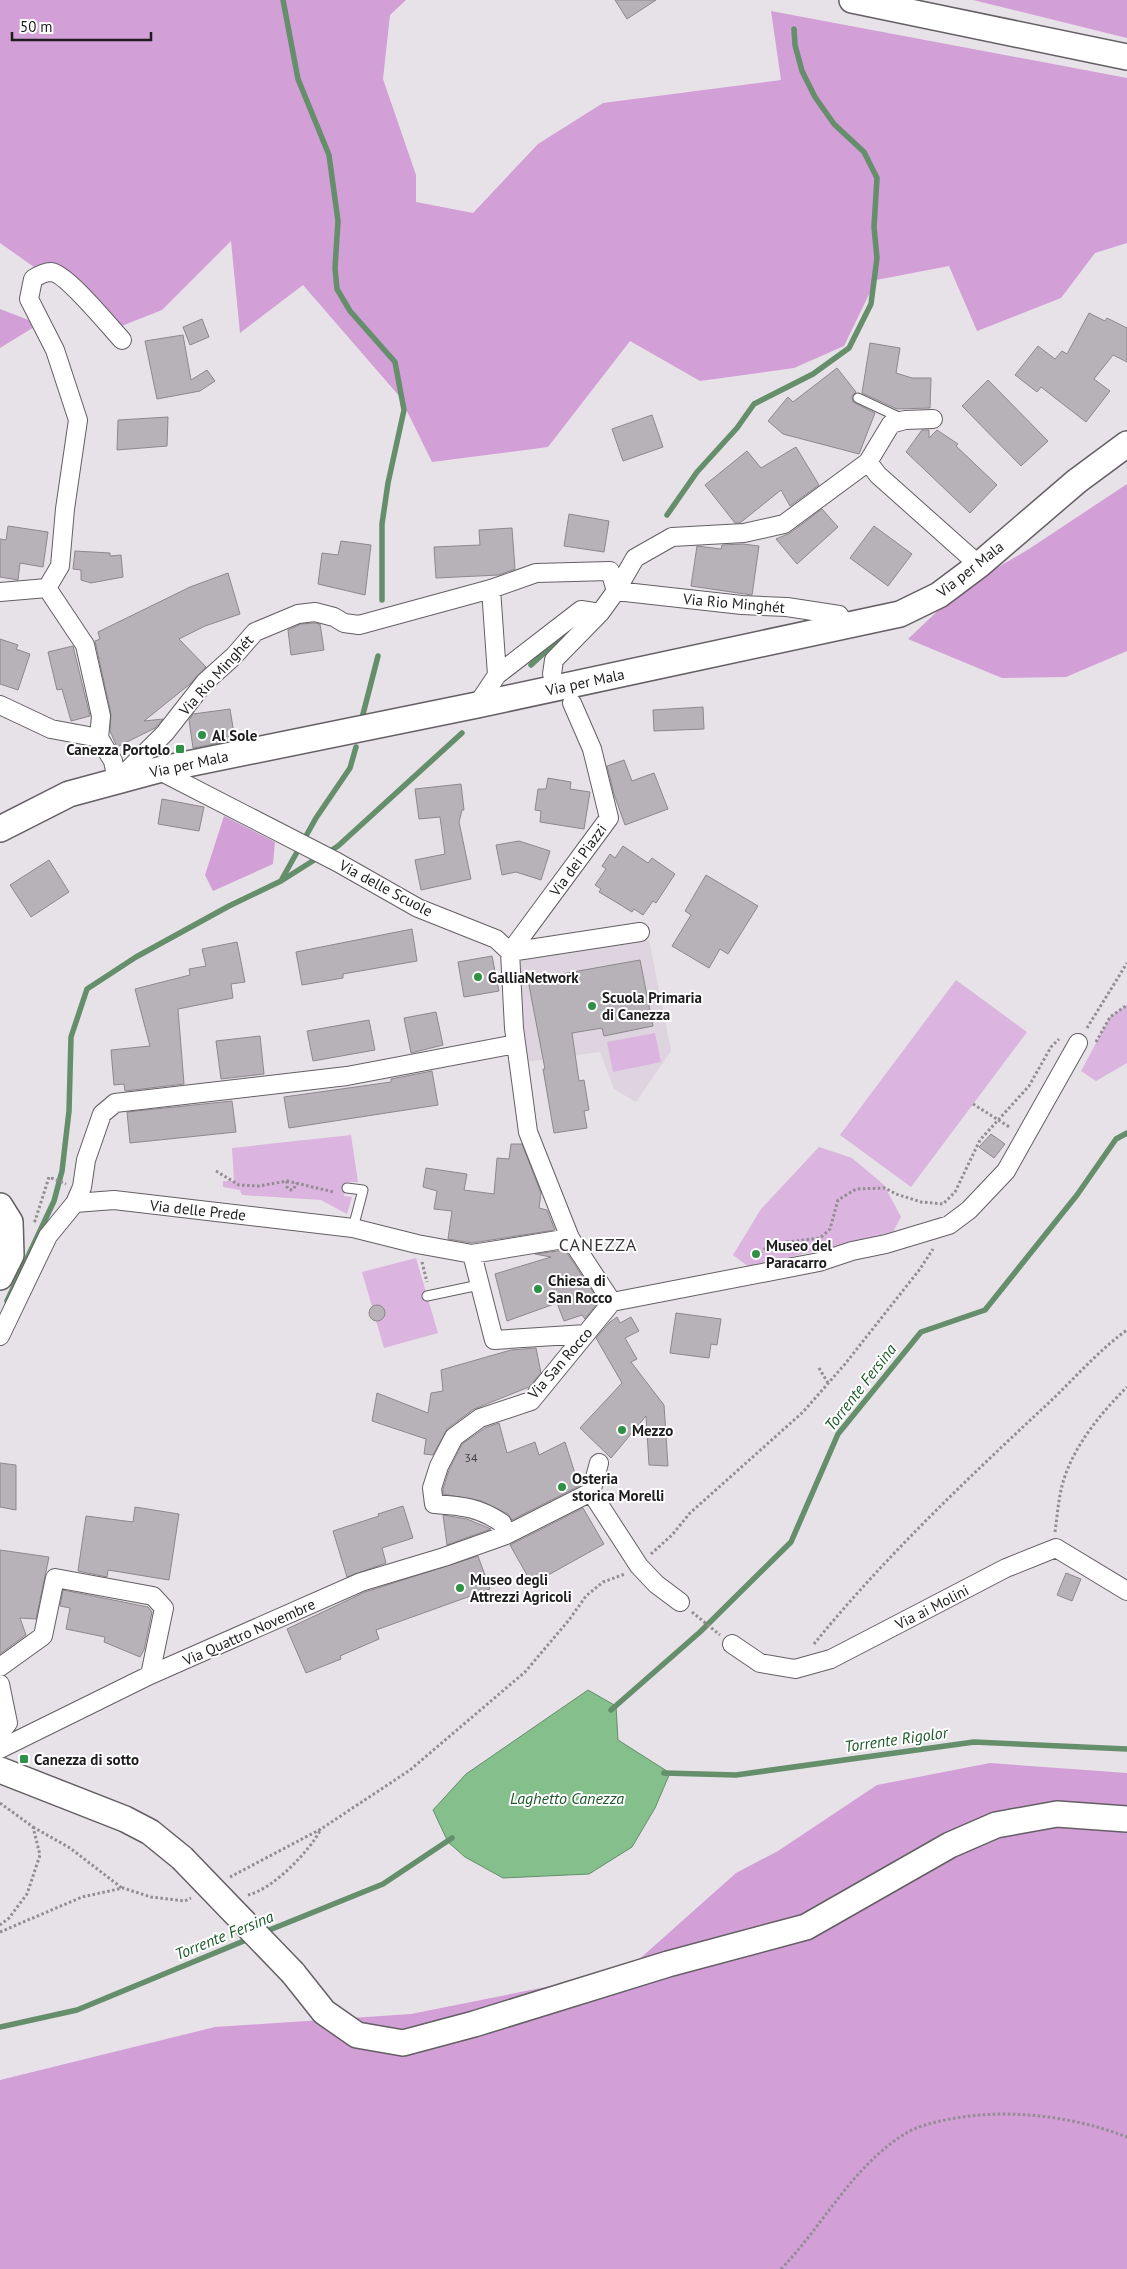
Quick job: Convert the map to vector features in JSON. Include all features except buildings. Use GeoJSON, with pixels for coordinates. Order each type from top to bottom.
{"type":"FeatureCollection","features":[{"type":"Feature","properties":{"kind":"main road"},"geometry":{"type":"LineString","coordinates":[[852,0],[884,3],[1127,57]]}},
{"type":"Feature","properties":{"kind":"main road","name":"Via per Mala"},"geometry":{"type":"LineString","coordinates":[[0,830],[69,794],[158,770],[477,705],[900,614],[939,595],[979,565],[1077,481],[1127,444]]}},
{"type":"Feature","properties":{"kind":"main road"},"geometry":{"type":"LineString","coordinates":[[0,1277],[11,1255],[5,1214]]}},
{"type":"Feature","properties":{"kind":"main road"},"geometry":{"type":"LineString","coordinates":[[0,1770],[125,1819],[150,1832],[182,1858],[293,1973],[324,2012],[357,2035],[403,2043],[474,2024],[668,1964],[806,1926],[950,1845],[996,1825],[1057,1814],[1127,1819]]}},
{"type":"Feature","properties":{"kind":"street"},"geometry":{"type":"LineString","coordinates":[[48,588],[60,566],[65,509],[78,420],[55,350],[29,299],[33,279],[42,273],[53,272],[66,280],[122,340]]}},
{"type":"Feature","properties":{"kind":"street"},"geometry":{"type":"LineString","coordinates":[[552,674],[554,660],[600,613],[616,591],[635,558],[672,537],[744,533],[784,524],[868,462],[891,424],[905,420],[933,419]]}},
{"type":"Feature","properties":{"kind":"street"},"geometry":{"type":"LineString","coordinates":[[868,462],[878,476],[979,565]]}},
{"type":"Feature","properties":{"kind":"street","name":"Via Rio Minghét"},"geometry":{"type":"LineString","coordinates":[[118,780],[165,733],[205,682],[234,656],[255,632],[298,614],[315,612],[334,616],[344,623],[359,625],[491,589],[536,573],[610,571],[616,591],[742,605],[787,607],[839,615],[845,626]]}},
{"type":"Feature","properties":{"kind":"street"},"geometry":{"type":"LineString","coordinates":[[0,592],[48,588]]}},
{"type":"Feature","properties":{"kind":"street"},"geometry":{"type":"LineString","coordinates":[[48,588],[85,645],[101,716],[99,738],[113,761],[118,780]]}},
{"type":"Feature","properties":{"kind":"street"},"geometry":{"type":"LineString","coordinates":[[491,589],[497,675]]}},
{"type":"Feature","properties":{"kind":"street"},"geometry":{"type":"LineString","coordinates":[[477,705],[497,675],[581,610],[600,613]]}},
{"type":"Feature","properties":{"kind":"street","name":"Via dei Piazzi"},"geometry":{"type":"LineString","coordinates":[[510,952],[609,818],[592,749],[572,703]]}},
{"type":"Feature","properties":{"kind":"street"},"geometry":{"type":"LineString","coordinates":[[0,705],[51,729],[99,738]]}},
{"type":"Feature","properties":{"kind":"street","name":"Via delle Scuole"},"geometry":{"type":"LineString","coordinates":[[158,770],[337,862],[418,908],[496,939],[510,952]]}},
{"type":"Feature","properties":{"kind":"street"},"geometry":{"type":"LineString","coordinates":[[640,932],[510,952],[516,1044],[528,1132],[570,1238],[612,1302],[731,1278],[745,1278],[820,1262],[852,1251],[886,1244],[949,1225],[969,1210],[1006,1171],[1070,1038]]}},
{"type":"Feature","properties":{"kind":"street"},"geometry":{"type":"LineString","coordinates":[[0,1336],[48,1236],[75,1203],[82,1187],[86,1160],[102,1114],[115,1103],[348,1076],[516,1044]]}},
{"type":"Feature","properties":{"kind":"street","name":"Via delle Prede"},"geometry":{"type":"LineString","coordinates":[[75,1203],[114,1200],[353,1228],[417,1244],[472,1254],[570,1238]]}},
{"type":"Feature","properties":{"kind":"street"},"geometry":{"type":"LineString","coordinates":[[472,1254],[494,1340],[586,1334]]}},
{"type":"Feature","properties":{"kind":"street","name":"Via San Rocco"},"geometry":{"type":"LineString","coordinates":[[506,1535],[502,1523],[480,1510],[466,1506],[434,1504],[432,1488],[439,1466],[454,1437],[480,1418],[531,1401],[612,1302]]}},
{"type":"Feature","properties":{"kind":"street"},"geometry":{"type":"LineString","coordinates":[[599,1463],[591,1492],[639,1566],[656,1584],[680,1602]]}},
{"type":"Feature","properties":{"kind":"street","name":"Via Quattro Novembre"},"geometry":{"type":"LineString","coordinates":[[0,1749],[150,1676],[361,1582],[444,1557],[506,1535],[591,1492]]}},
{"type":"Feature","properties":{"kind":"street"},"geometry":{"type":"LineString","coordinates":[[1056,1548],[1127,1591]]}},
{"type":"Feature","properties":{"kind":"street","name":"Via ai Molini"},"geometry":{"type":"LineString","coordinates":[[732,1644],[760,1664],[794,1669],[831,1659],[1006,1568],[1056,1548]]}},
{"type":"Feature","properties":{"kind":"street"},"geometry":{"type":"LineString","coordinates":[[0,1667],[42,1636],[55,1578],[153,1596],[164,1608],[150,1676]]}},
{"type":"Feature","properties":{"kind":"street"},"geometry":{"type":"LineString","coordinates":[[0,1684],[8,1723],[0,1733]]}},
{"type":"Feature","properties":{"kind":"lane"},"geometry":{"type":"LineString","coordinates":[[858,398],[905,420]]}},
{"type":"Feature","properties":{"kind":"lane"},"geometry":{"type":"LineString","coordinates":[[347,1188],[364,1190],[353,1228]]}},
{"type":"Feature","properties":{"kind":"lane"},"geometry":{"type":"LineString","coordinates":[[429,1295],[479,1285]]}},
{"type":"Feature","properties":{"kind":"path"},"geometry":{"type":"LineString","coordinates":[[745,1278],[745,1264],[771,1244],[820,1238],[830,1229],[838,1200],[856,1189],[885,1188],[896,1194],[921,1202],[943,1204],[954,1192],[980,1140],[1029,1086],[1051,1047],[1070,1038],[1127,962]]}},
{"type":"Feature","properties":{"kind":"path"},"geometry":{"type":"LineString","coordinates":[[973,1104],[1024,1137]]}},
{"type":"Feature","properties":{"kind":"path"},"geometry":{"type":"LineString","coordinates":[[216,1171],[239,1184],[259,1186],[287,1182],[339,1193]]}},
{"type":"Feature","properties":{"kind":"path"},"geometry":{"type":"LineString","coordinates":[[5,1214],[22,1215],[35,1221],[49,1177],[68,1184]]}},
{"type":"Feature","properties":{"kind":"path"},"geometry":{"type":"LineString","coordinates":[[287,1182],[287,1187],[290,1190],[294,1189],[296,1184]]}},
{"type":"Feature","properties":{"kind":"path"},"geometry":{"type":"LineString","coordinates":[[228,1878],[321,1829],[410,1770],[525,1672],[569,1620],[586,1596],[603,1582],[619,1575],[630,1573],[639,1566],[672,1535],[690,1513],[804,1412],[920,1269],[949,1225]]}},
{"type":"Feature","properties":{"kind":"path"},"geometry":{"type":"LineString","coordinates":[[422,1264],[429,1295]]}},
{"type":"Feature","properties":{"kind":"path"},"geometry":{"type":"LineString","coordinates":[[794,1669],[839,1613],[897,1549],[1066,1388],[1105,1346],[1127,1330]]}},
{"type":"Feature","properties":{"kind":"path"},"geometry":{"type":"LineString","coordinates":[[819,1368],[828,1383]]}},
{"type":"Feature","properties":{"kind":"path"},"geometry":{"type":"LineString","coordinates":[[1056,1548],[1053,1545],[1061,1488],[1080,1442],[1109,1405],[1127,1387]]}},
{"type":"Feature","properties":{"kind":"path"},"geometry":{"type":"LineString","coordinates":[[680,1602],[732,1644]]}},
{"type":"Feature","properties":{"kind":"path"},"geometry":{"type":"LineString","coordinates":[[0,1803],[33,1827],[70,1848],[123,1888],[151,1897],[193,1901]]}},
{"type":"Feature","properties":{"kind":"path"},"geometry":{"type":"LineString","coordinates":[[0,1925],[10,1918],[26,1894],[40,1855],[33,1827]]}},
{"type":"Feature","properties":{"kind":"path"},"geometry":{"type":"LineString","coordinates":[[242,1896],[251,1895],[270,1884],[313,1845],[321,1829]]}},
{"type":"Feature","properties":{"kind":"path"},"geometry":{"type":"LineString","coordinates":[[0,1932],[82,1897],[123,1888]]}},
{"type":"Feature","properties":{"kind":"path"},"geometry":{"type":"LineString","coordinates":[[185,1901],[194,1896]]}},
{"type":"Feature","properties":{"kind":"path"},"geometry":{"type":"LineString","coordinates":[[781,2269],[803,2245],[850,2184],[873,2160],[894,2141],[923,2125],[971,2116],[1010,2114],[1051,2117],[1109,2130],[1127,2137]]}},
{"type":"Feature","properties":{"kind":"shaded area"},"geometry":{"type":"Polygon","coordinates":[[[0,0],[406,0],[390,15],[383,79],[416,175],[416,202],[473,213],[538,144],[603,103],[781,80],[771,11],[1127,78],[1127,243],[1095,253],[1061,298],[977,331],[949,266],[876,280],[844,346],[794,368],[700,381],[630,341],[548,447],[432,462],[400,397],[303,285],[240,333],[231,241],[162,310],[119,327],[0,243],[0,0]]]}},
{"type":"Feature","properties":{"kind":"shaded area"},"geometry":{"type":"Polygon","coordinates":[[[973,0],[1127,0],[1127,38],[973,0]]]}},
{"type":"Feature","properties":{"kind":"shaded area"},"geometry":{"type":"Polygon","coordinates":[[[0,309],[39,324],[0,348],[0,309]]]}},
{"type":"Feature","properties":{"kind":"shaded area"},"geometry":{"type":"Polygon","coordinates":[[[1127,484],[1127,651],[1066,677],[1002,678],[908,639],[961,589],[1029,549],[1127,484]]]}},
{"type":"Feature","properties":{"kind":"shaded area"},"geometry":{"type":"Polygon","coordinates":[[[224,816],[275,842],[273,864],[213,891],[205,875],[224,816]]]}},
{"type":"Feature","properties":{"kind":"shaded area","name":"Scuola Primaria di Canezza"},"geometry":{"type":"Polygon","coordinates":[[[649,940],[671,1051],[636,1102],[614,1089],[600,1052],[527,1062],[517,961],[649,940]]]}},
{"type":"Feature","properties":{"kind":"shaded area"},"geometry":{"type":"Polygon","coordinates":[[[956,980],[1027,1032],[911,1187],[840,1135],[956,980]]]}},
{"type":"Feature","properties":{"kind":"shaded area"},"geometry":{"type":"Polygon","coordinates":[[[1127,1005],[1127,1063],[1096,1081],[1081,1071],[1110,1017],[1127,1005]]]}},
{"type":"Feature","properties":{"kind":"shaded area"},"geometry":{"type":"Polygon","coordinates":[[[655,1033],[661,1062],[613,1072],[607,1042],[655,1033]]]}},
{"type":"Feature","properties":{"kind":"shaded area"},"geometry":{"type":"Polygon","coordinates":[[[351,1135],[358,1182],[346,1182],[344,1196],[352,1197],[347,1214],[321,1200],[242,1195],[240,1190],[223,1187],[223,1181],[234,1181],[232,1148],[351,1135]]]}},
{"type":"Feature","properties":{"kind":"shaded area"},"geometry":{"type":"Polygon","coordinates":[[[819,1147],[852,1158],[884,1185],[901,1217],[893,1232],[749,1267],[733,1255],[761,1209],[819,1147]]]}},
{"type":"Feature","properties":{"kind":"shaded area"},"geometry":{"type":"Polygon","coordinates":[[[416,1258],[438,1333],[384,1348],[362,1272],[416,1258]]]}},
{"type":"Feature","properties":{"kind":"shaded area"},"geometry":{"type":"Polygon","coordinates":[[[990,1763],[1127,1773],[1127,2269],[0,2269],[0,2080],[215,2027],[411,2014],[626,1971],[736,1873],[778,1851],[877,1785],[990,1763]]]}},
{"type":"Feature","properties":{"kind":"water","name":"Laghetto Canezza"},"geometry":{"type":"Polygon","coordinates":[[[588,1690],[616,1706],[618,1740],[670,1773],[655,1808],[632,1847],[589,1874],[503,1878],[465,1857],[448,1842],[433,1810],[466,1774],[588,1690]]]}},
{"type":"Feature","properties":{"kind":"waterway"},"geometry":{"type":"LineString","coordinates":[[283,0],[298,79],[329,155],[338,221],[335,268],[337,289],[350,311],[395,362],[404,410],[388,483],[382,524],[382,600]]}},
{"type":"Feature","properties":{"kind":"waterway"},"geometry":{"type":"LineString","coordinates":[[667,515],[697,472],[737,428],[754,404],[813,374],[849,348],[871,304],[877,258],[874,227],[877,178],[864,152],[834,124],[815,97],[802,71],[795,45],[794,29]]}},
{"type":"Feature","properties":{"kind":"waterway"},"geometry":{"type":"LineString","coordinates":[[531,665],[569,630]]}},
{"type":"Feature","properties":{"kind":"waterway"},"geometry":{"type":"LineString","coordinates":[[362,718],[378,656]]}},
{"type":"Feature","properties":{"kind":"waterway"},"geometry":{"type":"LineString","coordinates":[[327,853],[338,846],[462,733]]}},
{"type":"Feature","properties":{"kind":"waterway"},"geometry":{"type":"LineString","coordinates":[[282,879],[316,818],[350,768],[356,747]]}},
{"type":"Feature","properties":{"kind":"waterway"},"geometry":{"type":"LineString","coordinates":[[7,1301],[54,1201],[62,1171],[69,1111],[71,1037],[87,989],[136,957],[229,906],[281,881],[319,857]]}},
{"type":"Feature","properties":{"kind":"waterway","name":"Torrente Fersina"},"geometry":{"type":"LineString","coordinates":[[611,1710],[700,1632],[791,1542],[838,1434],[921,1332],[985,1310],[1077,1195],[1116,1139],[1127,1133]]}},
{"type":"Feature","properties":{"kind":"waterway","name":"Torrente Rigolor"},"geometry":{"type":"LineString","coordinates":[[664,1773],[736,1775],[974,1742],[1127,1749]]}},
{"type":"Feature","properties":{"kind":"waterway","name":"Torrente Fersina"},"geometry":{"type":"LineString","coordinates":[[262,1933],[383,1884],[452,1838]]}},
{"type":"Feature","properties":{"kind":"waterway","name":"Torrente Fersina"},"geometry":{"type":"LineString","coordinates":[[0,2027],[77,2010],[251,1938]]}},
{"type":"Feature","properties":{"kind":"place","name":"Al Sole"},"geometry":{"type":"Point","coordinates":[202,735]}},
{"type":"Feature","properties":{"kind":"place","name":"Canezza Portolo"},"geometry":{"type":"Point","coordinates":[180,749]}},
{"type":"Feature","properties":{"kind":"place","name":"GalliaNetwork"},"geometry":{"type":"Point","coordinates":[478,977]}},
{"type":"Feature","properties":{"kind":"place","name":"Scuola Primaria di Canezza"},"geometry":{"type":"Point","coordinates":[592,1006]}},
{"type":"Feature","properties":{"kind":"place","name":"Museo del Paracarro"},"geometry":{"type":"Point","coordinates":[756,1254]}},
{"type":"Feature","properties":{"kind":"place","name":"Chiesa di San Rocco"},"geometry":{"type":"Point","coordinates":[538,1289]}},
{"type":"Feature","properties":{"kind":"place","name":"Mezzo"},"geometry":{"type":"Point","coordinates":[622,1430]}},
{"type":"Feature","properties":{"kind":"place","name":"Osteria storica Morelli"},"geometry":{"type":"Point","coordinates":[562,1487]}},
{"type":"Feature","properties":{"kind":"place","name":"Museo degli Attrezzi Agricoli"},"geometry":{"type":"Point","coordinates":[460,1588]}},
{"type":"Feature","properties":{"kind":"place","name":"Canezza di sotto"},"geometry":{"type":"Point","coordinates":[24,1759]}},
{"type":"Feature","properties":{"kind":"district","name":"CANEZZA"},"geometry":{"type":"Point","coordinates":[598,1244]}}]}
